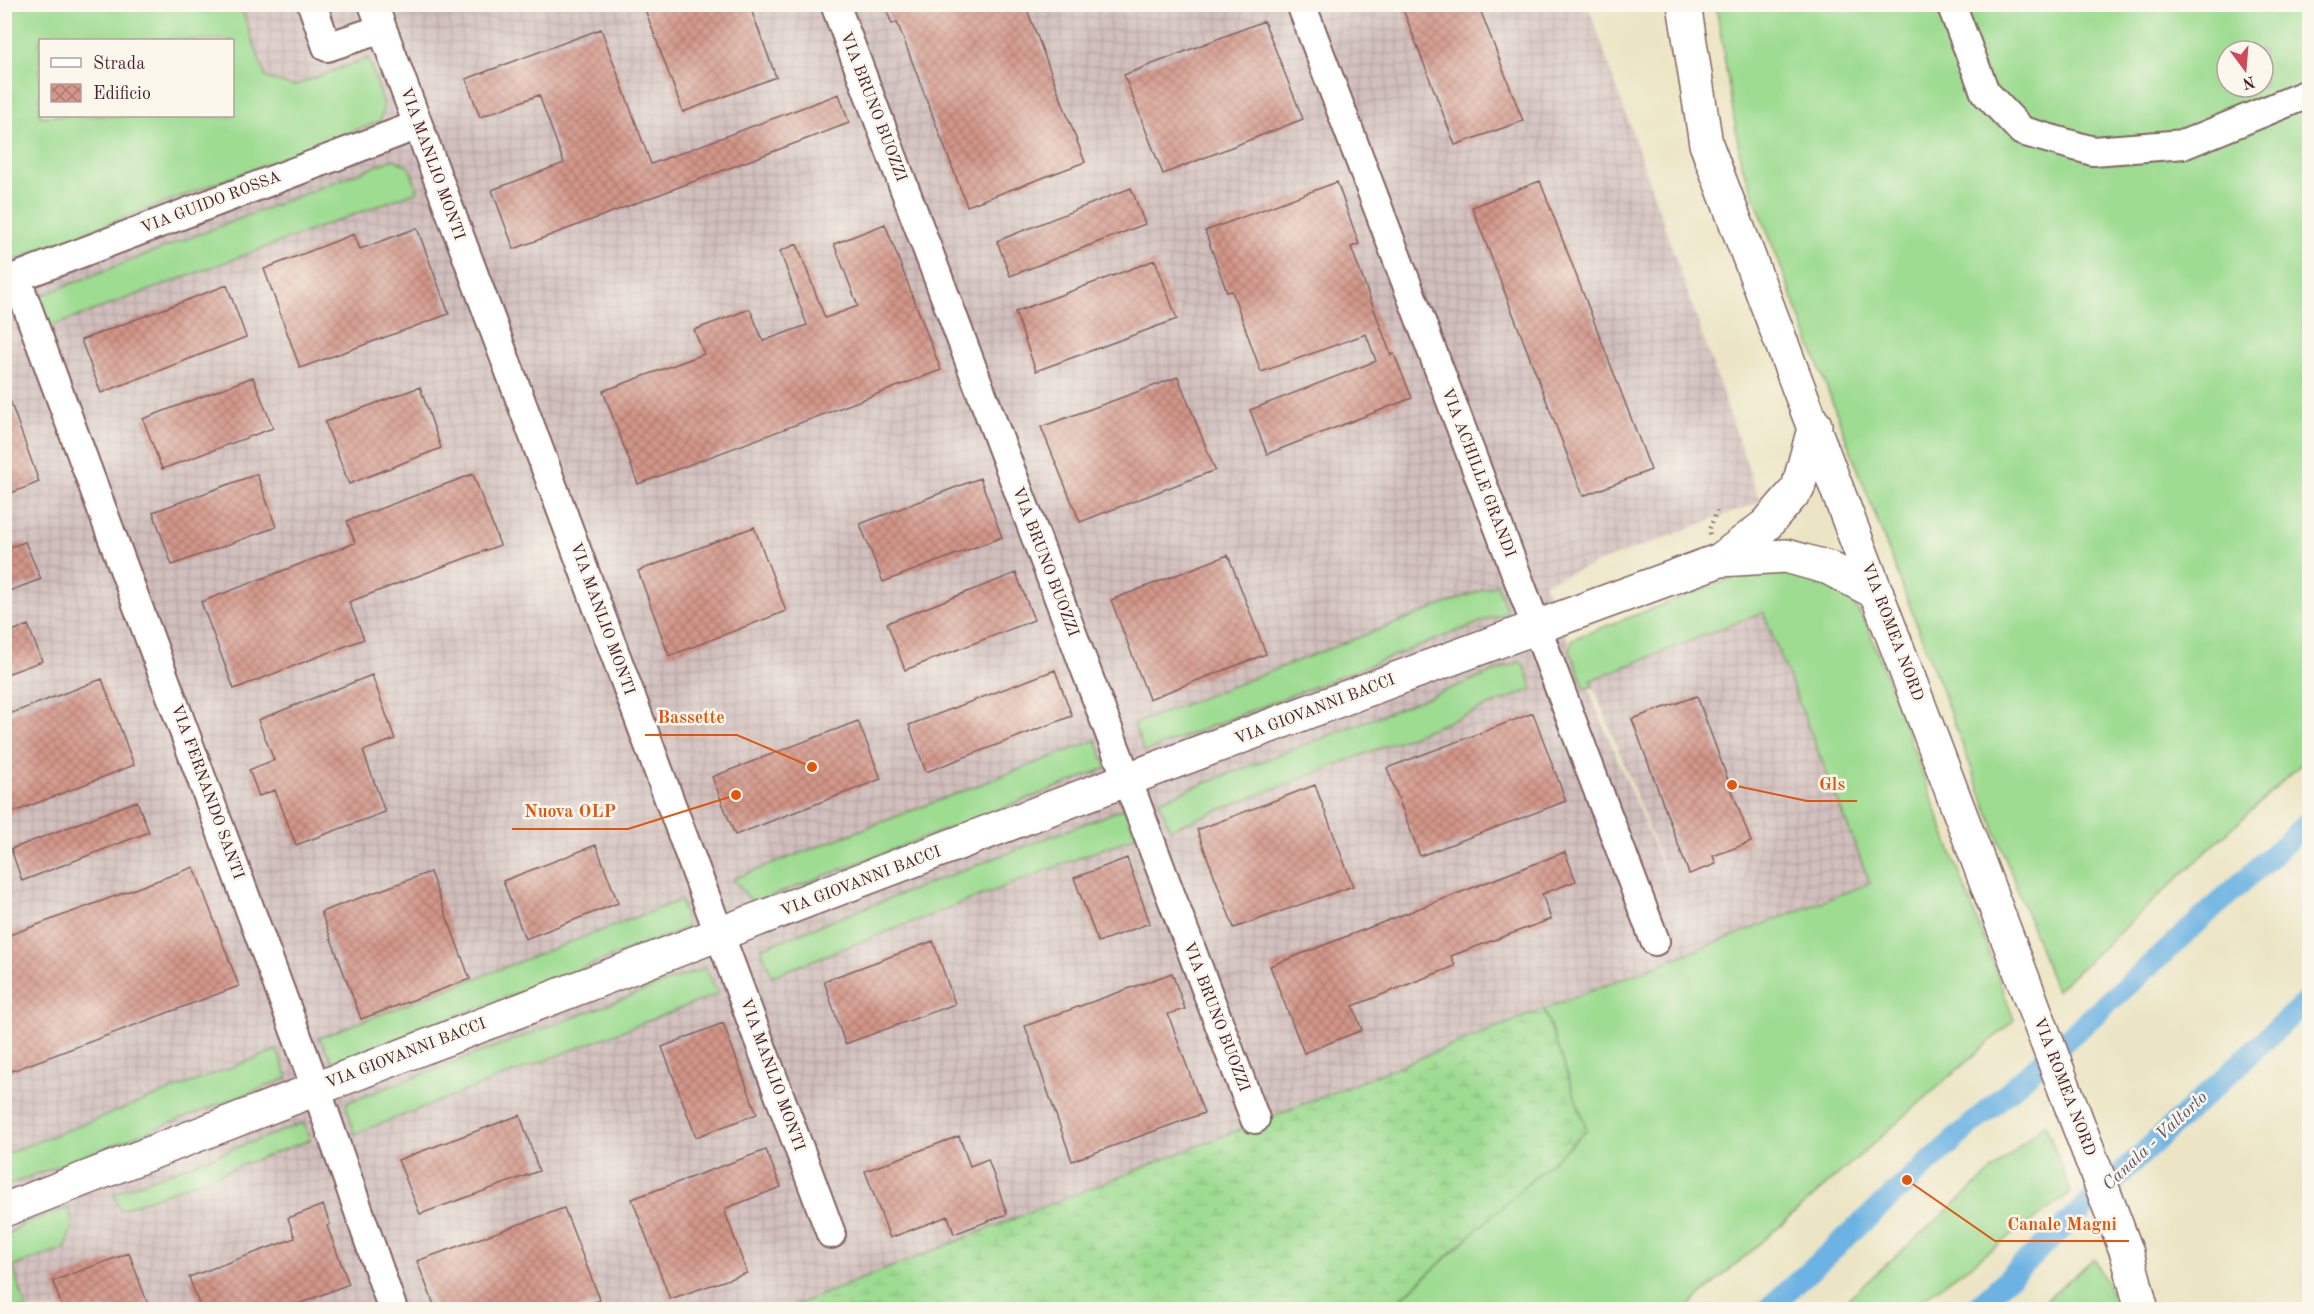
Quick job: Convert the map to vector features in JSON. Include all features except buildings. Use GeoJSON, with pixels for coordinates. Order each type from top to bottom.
{"type":"FeatureCollection","features":[{"type":"Feature","properties":{"kind":"main road","name":"VIA ROMEA NORD"},"geometry":{"type":"LineString","coordinates":[[1684,4],[1706,144],[1815,425],[2127,1253],[2154,1310]]}},
{"type":"Feature","properties":{"kind":"main road","name":"VIA GIOVANNI BACCI"},"geometry":{"type":"LineString","coordinates":[[1720,560],[1766,525],[1798,488],[1815,425]]}},
{"type":"Feature","properties":{"kind":"main road","name":"VIA GIOVANNI BACCI"},"geometry":{"type":"LineString","coordinates":[[4,1210],[316,1088],[1536,627],[1720,560],[1786,555],[1829,568],[1877,594]]}},
{"type":"Feature","properties":{"kind":"main road","name":"VIA ROMEA NORD"},"geometry":{"type":"LineString","coordinates":[[2127,1253],[2142,1310]]}},
{"type":"Feature","properties":{"kind":"street"},"geometry":{"type":"LineString","coordinates":[[312,4],[327,47],[377,17]]}},
{"type":"Feature","properties":{"kind":"street","name":"VIA BRUNO BUOZZI"},"geometry":{"type":"LineString","coordinates":[[835,4],[1255,1119]]}},
{"type":"Feature","properties":{"kind":"street","name":"VIA ACHILLE GRANDI"},"geometry":{"type":"LineString","coordinates":[[1301,4],[1655,941]]}},
{"type":"Feature","properties":{"kind":"street"},"geometry":{"type":"LineString","coordinates":[[1951,4],[1985,92],[2022,131],[2093,151],[2186,144],[2310,93]]}},
{"type":"Feature","properties":{"kind":"street","name":"VIA MANLIO MONTI"},"geometry":{"type":"LineString","coordinates":[[377,17],[831,1234]]}},
{"type":"Feature","properties":{"kind":"street","name":"VIA GUIDO ROSSA"},"geometry":{"type":"LineString","coordinates":[[10,279],[418,125]]}},
{"type":"Feature","properties":{"kind":"street","name":"VIA FERNANDO SANTI"},"geometry":{"type":"LineString","coordinates":[[10,279],[316,1088],[393,1310]]}},
{"type":"Feature","properties":{"kind":"path"},"geometry":{"type":"LineString","coordinates":[[2066,1310],[2072,1305]]}},
{"type":"Feature","properties":{"kind":"shaded area"},"geometry":{"type":"Polygon","coordinates":[[[5,5],[1588,5],[1760,502],[1544,583],[1681,911],[1591,680],[1763,612],[1870,883],[783,1309],[5,1310],[5,5]]]}},
{"type":"Feature","properties":{"kind":"green space"},"geometry":{"type":"Polygon","coordinates":[[[5,4],[240,5],[266,78],[293,86],[368,58],[384,105],[380,121],[5,263],[5,4]]]}},
{"type":"Feature","properties":{"kind":"green space"},"geometry":{"type":"Polygon","coordinates":[[[1716,5],[2309,5],[2309,757],[2056,991],[1741,162],[1716,5]]]}},
{"type":"Feature","properties":{"kind":"green space"},"geometry":{"type":"Polygon","coordinates":[[[394,159],[409,167],[418,191],[47,328],[37,302],[42,295],[394,159]]]}},
{"type":"Feature","properties":{"kind":"green space"},"geometry":{"type":"Polygon","coordinates":[[[1803,569],[1850,597],[1868,627],[2014,1020],[1685,1309],[1389,1310],[1586,1130],[1544,1009],[1870,883],[1763,612],[1591,680],[1593,687],[1585,688],[1570,651],[1572,639],[1754,570],[1803,569]]]}},
{"type":"Feature","properties":{"kind":"green space"},"geometry":{"type":"Polygon","coordinates":[[[1497,584],[1507,612],[1144,752],[1134,724],[1497,584]]]}},
{"type":"Feature","properties":{"kind":"green space"},"geometry":{"type":"Polygon","coordinates":[[[1522,661],[1533,689],[1170,829],[1159,801],[1522,661]]]}},
{"type":"Feature","properties":{"kind":"green space"},"geometry":{"type":"Polygon","coordinates":[[[1096,740],[1107,768],[753,903],[733,879],[1096,740]]]}},
{"type":"Feature","properties":{"kind":"green space"},"geometry":{"type":"Polygon","coordinates":[[[1125,808],[1136,836],[772,976],[761,948],[1125,808]]]}},
{"type":"Feature","properties":{"kind":"green space"},"geometry":{"type":"Polygon","coordinates":[[[681,900],[687,928],[334,1063],[319,1038],[681,900]]]}},
{"type":"Feature","properties":{"kind":"green space"},"geometry":{"type":"Polygon","coordinates":[[[705,968],[718,994],[354,1134],[346,1103],[705,968]]]}},
{"type":"Feature","properties":{"kind":"green space"},"geometry":{"type":"Polygon","coordinates":[[[1544,1009],[1587,1130],[1389,1309],[783,1310],[1544,1009]]]}},
{"type":"Feature","properties":{"kind":"green space"},"geometry":{"type":"Polygon","coordinates":[[[277,1050],[288,1078],[5,1186],[5,1154],[277,1050]]]}},
{"type":"Feature","properties":{"kind":"green space"},"geometry":{"type":"Polygon","coordinates":[[[303,1123],[310,1140],[120,1210],[114,1193],[303,1123]]]}},
{"type":"Feature","properties":{"kind":"green space"},"geometry":{"type":"Polygon","coordinates":[[[2045,1124],[2071,1193],[1909,1309],[1836,1309],[2045,1124]]]}},
{"type":"Feature","properties":{"kind":"green space"},"geometry":{"type":"Polygon","coordinates":[[[69,1208],[73,1224],[65,1249],[13,1266],[26,1309],[5,1309],[5,1236],[25,1223],[69,1208]]]}},
{"type":"Feature","properties":{"kind":"green space"},"geometry":{"type":"Polygon","coordinates":[[[2094,1258],[2119,1309],[2037,1309],[2094,1258]]]}},
{"type":"Feature","properties":{"kind":"waterway"},"geometry":{"type":"LineString","coordinates":[[1767,1310],[2310,820]]}},
{"type":"Feature","properties":{"kind":"waterway","name":"Canala - Valtorto"},"geometry":{"type":"LineString","coordinates":[[1974,1310],[2310,998]]}},
{"type":"Feature","properties":{"kind":"place","name":"Bassette"},"geometry":{"type":"Point","coordinates":[812,767]}},
{"type":"Feature","properties":{"kind":"place","name":"Gls"},"geometry":{"type":"Point","coordinates":[1732,785]}},
{"type":"Feature","properties":{"kind":"place","name":"Nuova OLP"},"geometry":{"type":"Point","coordinates":[736,795]}},
{"type":"Feature","properties":{"kind":"place","name":"Canale Magni"},"geometry":{"type":"Point","coordinates":[1907,1180]}}]}
